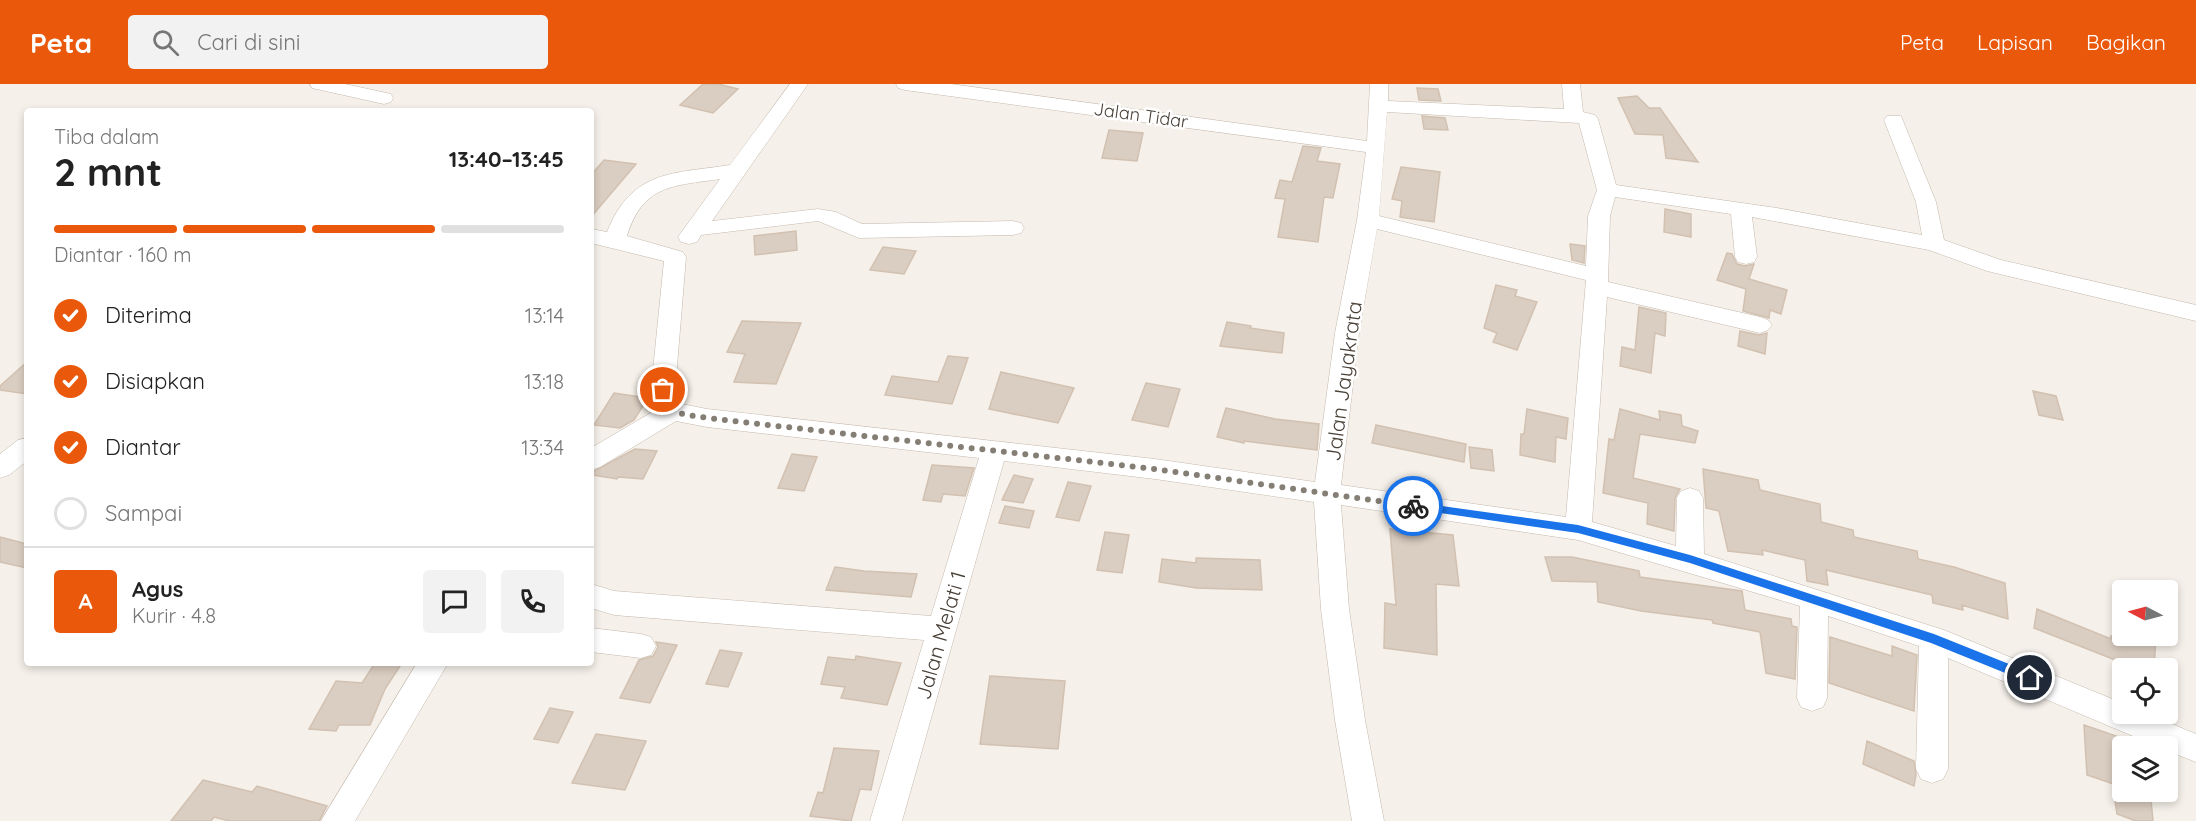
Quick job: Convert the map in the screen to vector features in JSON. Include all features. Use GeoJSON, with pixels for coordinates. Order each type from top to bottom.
{"type":"FeatureCollection","features":[{"type":"Feature","properties":{"kind":"street"},"geometry":{"type":"LineString","coordinates":[[319,84],[378,105],[399,84]]}},
{"type":"Feature","properties":{"kind":"street"},"geometry":{"type":"LineString","coordinates":[[798,84],[675,257],[663,390],[666,405],[673,411],[707,418],[1155,469],[1578,529],[1690,559],[1934,639],[2196,748]]}},
{"type":"Feature","properties":{"kind":"street","name":"Jalan Tidar"},"geometry":{"type":"LineString","coordinates":[[905,84],[1376,148]]}},
{"type":"Feature","properties":{"kind":"street","name":"Jalan Jayakrata"},"geometry":{"type":"LineString","coordinates":[[1368,821],[1350,720],[1335,609],[1327,494],[1347,333],[1368,220],[1376,148],[1379,84]]}},
{"type":"Feature","properties":{"kind":"street"},"geometry":{"type":"LineString","coordinates":[[1571,84],[1574,115]]}},
{"type":"Feature","properties":{"kind":"street"},"geometry":{"type":"LineString","coordinates":[[1378,106],[1574,115],[1585,118],[1591,123],[1607,190],[1599,216],[1597,282],[1578,529]]}},
{"type":"Feature","properties":{"kind":"street"},"geometry":{"type":"LineString","coordinates":[[1894,120],[1926,202],[1934,244]]}},
{"type":"Feature","properties":{"kind":"street"},"geometry":{"type":"LineString","coordinates":[[615,240],[620,225],[631,206],[652,186],[661,182],[738,170]]}},
{"type":"Feature","properties":{"kind":"street"},"geometry":{"type":"LineString","coordinates":[[1607,190],[1881,232],[1934,244],[1995,266],[2196,313]]}},
{"type":"Feature","properties":{"kind":"street"},"geometry":{"type":"LineString","coordinates":[[1741,209],[1746,257]]}},
{"type":"Feature","properties":{"kind":"street"},"geometry":{"type":"LineString","coordinates":[[695,230],[818,216],[829,217],[859,231],[1013,228]]}},
{"type":"Feature","properties":{"kind":"street"},"geometry":{"type":"LineString","coordinates":[[1368,220],[1760,324]]}},
{"type":"Feature","properties":{"kind":"street"},"geometry":{"type":"LineString","coordinates":[[594,236],[675,257]]}},
{"type":"Feature","properties":{"kind":"street"},"geometry":{"type":"LineString","coordinates":[[594,458],[673,411]]}},
{"type":"Feature","properties":{"kind":"street"},"geometry":{"type":"LineString","coordinates":[[0,468],[24,449]]}},
{"type":"Feature","properties":{"kind":"street","name":"Jalan Melati 1"},"geometry":{"type":"LineString","coordinates":[[885,821],[994,450]]}},
{"type":"Feature","properties":{"kind":"street"},"geometry":{"type":"LineString","coordinates":[[1690,498],[1690,559]]}},
{"type":"Feature","properties":{"kind":"street"},"geometry":{"type":"LineString","coordinates":[[594,597],[614,603],[942,629]]}},
{"type":"Feature","properties":{"kind":"street"},"geometry":{"type":"LineString","coordinates":[[1812,698],[1814,598]]}},
{"type":"Feature","properties":{"kind":"street"},"geometry":{"type":"LineString","coordinates":[[1932,769],[1934,639]]}},
{"type":"Feature","properties":{"kind":"street"},"geometry":{"type":"LineString","coordinates":[[594,640],[641,646]]}},
{"type":"Feature","properties":{"kind":"street"},"geometry":{"type":"LineString","coordinates":[[336,821],[431,666]]}},
{"type":"Feature","properties":{"kind":"building"},"geometry":{"type":"Polygon","coordinates":[[[703,84],[718,84],[738,89],[713,113],[680,105],[703,84]]]}},
{"type":"Feature","properties":{"kind":"building"},"geometry":{"type":"Polygon","coordinates":[[[1417,88],[1438,89],[1441,101],[1419,100],[1417,88]]]}},
{"type":"Feature","properties":{"kind":"building"},"geometry":{"type":"Polygon","coordinates":[[[1637,96],[1649,108],[1660,108],[1698,162],[1666,158],[1663,135],[1635,134],[1618,98],[1637,96]]]}},
{"type":"Feature","properties":{"kind":"building"},"geometry":{"type":"Polygon","coordinates":[[[1422,116],[1445,118],[1448,130],[1424,129],[1422,116]]]}},
{"type":"Feature","properties":{"kind":"building"},"geometry":{"type":"Polygon","coordinates":[[[1109,130],[1143,133],[1137,161],[1102,158],[1109,130]]]}},
{"type":"Feature","properties":{"kind":"building"},"geometry":{"type":"Polygon","coordinates":[[[1303,146],[1321,148],[1317,161],[1340,164],[1333,198],[1324,197],[1318,242],[1278,237],[1285,199],[1275,198],[1280,180],[1292,182],[1303,146]]]}},
{"type":"Feature","properties":{"kind":"building"},"geometry":{"type":"Polygon","coordinates":[[[604,160],[636,164],[594,213],[594,172],[604,160]]]}},
{"type":"Feature","properties":{"kind":"building"},"geometry":{"type":"Polygon","coordinates":[[[1401,167],[1440,172],[1434,222],[1400,217],[1402,201],[1392,199],[1401,167]]]}},
{"type":"Feature","properties":{"kind":"building"},"geometry":{"type":"Polygon","coordinates":[[[1665,209],[1691,214],[1691,237],[1664,232],[1665,209]]]}},
{"type":"Feature","properties":{"kind":"building"},"geometry":{"type":"Polygon","coordinates":[[[796,231],[797,250],[755,255],[754,236],[796,231]]]}},
{"type":"Feature","properties":{"kind":"building"},"geometry":{"type":"Polygon","coordinates":[[[1570,244],[1585,246],[1584,263],[1572,260],[1570,244]]]}},
{"type":"Feature","properties":{"kind":"building"},"geometry":{"type":"Polygon","coordinates":[[[883,247],[916,251],[904,274],[870,270],[883,247]]]}},
{"type":"Feature","properties":{"kind":"building"},"geometry":{"type":"Polygon","coordinates":[[[1727,253],[1732,254],[1737,264],[1745,266],[1754,264],[1749,279],[1787,290],[1781,314],[1770,310],[1769,318],[1743,311],[1746,289],[1717,280],[1727,253]]]}},
{"type":"Feature","properties":{"kind":"building"},"geometry":{"type":"Polygon","coordinates":[[[1496,285],[1517,290],[1515,296],[1537,302],[1517,350],[1493,342],[1497,333],[1484,328],[1496,285]]]}},
{"type":"Feature","properties":{"kind":"building"},"geometry":{"type":"Polygon","coordinates":[[[1639,307],[1666,313],[1665,336],[1655,333],[1651,373],[1620,366],[1622,347],[1635,350],[1639,307]]]}},
{"type":"Feature","properties":{"kind":"building"},"geometry":{"type":"Polygon","coordinates":[[[742,321],[801,323],[776,384],[734,382],[745,354],[727,352],[742,321]]]}},
{"type":"Feature","properties":{"kind":"building"},"geometry":{"type":"Polygon","coordinates":[[[1227,322],[1284,333],[1282,353],[1220,346],[1227,322]]]}},
{"type":"Feature","properties":{"kind":"building"},"geometry":{"type":"Polygon","coordinates":[[[1740,331],[1759,335],[1767,333],[1765,354],[1738,346],[1740,331]]]}},
{"type":"Feature","properties":{"kind":"building"},"geometry":{"type":"Polygon","coordinates":[[[948,356],[968,358],[952,404],[885,395],[892,376],[938,382],[948,356]]]}},
{"type":"Feature","properties":{"kind":"building"},"geometry":{"type":"Polygon","coordinates":[[[24,365],[24,394],[0,390],[0,386],[24,365]]]}},
{"type":"Feature","properties":{"kind":"building"},"geometry":{"type":"Polygon","coordinates":[[[1001,372],[1074,388],[1058,423],[989,409],[1001,372]]]}},
{"type":"Feature","properties":{"kind":"building"},"geometry":{"type":"Polygon","coordinates":[[[1146,383],[1180,389],[1168,427],[1132,420],[1146,383]]]}},
{"type":"Feature","properties":{"kind":"building"},"geometry":{"type":"Polygon","coordinates":[[[2033,391],[2056,396],[2063,420],[2039,415],[2033,391]]]}},
{"type":"Feature","properties":{"kind":"building"},"geometry":{"type":"Polygon","coordinates":[[[614,393],[648,398],[634,420],[620,428],[594,425],[614,393]]]}},
{"type":"Feature","properties":{"kind":"building"},"geometry":{"type":"Polygon","coordinates":[[[1226,408],[1275,419],[1319,424],[1317,450],[1244,441],[1244,443],[1217,437],[1226,408]]]}},
{"type":"Feature","properties":{"kind":"building"},"geometry":{"type":"Polygon","coordinates":[[[1527,409],[1568,418],[1566,439],[1556,437],[1555,462],[1520,455],[1521,434],[1524,434],[1527,409]]]}},
{"type":"Feature","properties":{"kind":"building"},"geometry":{"type":"Polygon","coordinates":[[[1620,409],[1660,420],[1659,411],[1681,415],[1682,426],[1698,431],[1695,443],[1640,434],[1633,478],[1680,489],[1675,498],[1674,531],[1647,524],[1648,503],[1603,493],[1609,439],[1614,440],[1620,409]]]}},
{"type":"Feature","properties":{"kind":"building"},"geometry":{"type":"Polygon","coordinates":[[[1376,425],[1466,444],[1464,462],[1372,443],[1376,425]]]}},
{"type":"Feature","properties":{"kind":"building"},"geometry":{"type":"Polygon","coordinates":[[[1469,447],[1492,450],[1494,471],[1471,468],[1469,447]]]}},
{"type":"Feature","properties":{"kind":"building"},"geometry":{"type":"Polygon","coordinates":[[[635,449],[657,451],[643,479],[618,477],[617,479],[594,475],[594,471],[635,449]]]}},
{"type":"Feature","properties":{"kind":"building"},"geometry":{"type":"Polygon","coordinates":[[[792,454],[817,457],[804,491],[778,488],[792,454]]]}},
{"type":"Feature","properties":{"kind":"building"},"geometry":{"type":"Polygon","coordinates":[[[932,465],[974,468],[965,496],[943,494],[941,502],[923,500],[932,465]]]}},
{"type":"Feature","properties":{"kind":"building"},"geometry":{"type":"Polygon","coordinates":[[[1703,469],[1758,480],[1760,490],[1820,504],[1821,522],[1853,530],[1854,537],[1917,551],[1918,559],[1954,567],[2005,583],[2008,619],[1962,605],[1963,610],[1933,603],[1932,595],[1826,570],[1828,585],[1807,581],[1805,560],[1762,550],[1763,555],[1728,551],[1719,511],[1706,508],[1703,469]]]}},
{"type":"Feature","properties":{"kind":"building"},"geometry":{"type":"Polygon","coordinates":[[[1014,475],[1033,479],[1023,503],[1002,500],[1014,475]]]}},
{"type":"Feature","properties":{"kind":"building"},"geometry":{"type":"Polygon","coordinates":[[[1068,482],[1091,486],[1079,521],[1056,517],[1068,482]]]}},
{"type":"Feature","properties":{"kind":"building"},"geometry":{"type":"Polygon","coordinates":[[[1005,506],[1034,511],[1029,528],[999,523],[1005,506]]]}},
{"type":"Feature","properties":{"kind":"building"},"geometry":{"type":"Polygon","coordinates":[[[1390,529],[1453,535],[1459,586],[1436,584],[1437,655],[1384,648],[1385,603],[1396,605],[1390,529]]]}},
{"type":"Feature","properties":{"kind":"building"},"geometry":{"type":"Polygon","coordinates":[[[1105,532],[1129,535],[1122,573],[1097,570],[1105,532]]]}},
{"type":"Feature","properties":{"kind":"building"},"geometry":{"type":"Polygon","coordinates":[[[0,537],[24,543],[24,567],[0,562],[0,537]]]}},
{"type":"Feature","properties":{"kind":"building"},"geometry":{"type":"Polygon","coordinates":[[[1545,557],[1572,557],[1639,571],[1640,577],[1742,591],[1745,610],[1791,619],[1792,626],[1797,627],[1795,679],[1766,673],[1760,632],[1713,623],[1712,620],[1641,611],[1598,602],[1597,582],[1552,581],[1545,557]]]}},
{"type":"Feature","properties":{"kind":"building"},"geometry":{"type":"Polygon","coordinates":[[[1196,558],[1260,560],[1262,590],[1196,588],[1159,582],[1162,559],[1196,563],[1196,558]]]}},
{"type":"Feature","properties":{"kind":"building"},"geometry":{"type":"Polygon","coordinates":[[[835,567],[917,574],[911,597],[826,590],[835,567]]]}},
{"type":"Feature","properties":{"kind":"building"},"geometry":{"type":"Polygon","coordinates":[[[2037,609],[2111,639],[2112,636],[2112,646],[2155,646],[2155,658],[2112,659],[2034,628],[2037,609]]]}},
{"type":"Feature","properties":{"kind":"building"},"geometry":{"type":"Polygon","coordinates":[[[1830,637],[1892,656],[1892,646],[1917,655],[1914,711],[1829,683],[1830,637]]]}},
{"type":"Feature","properties":{"kind":"building"},"geometry":{"type":"Polygon","coordinates":[[[656,642],[677,645],[650,703],[620,698],[639,660],[653,656],[658,647],[656,642]]]}},
{"type":"Feature","properties":{"kind":"building"},"geometry":{"type":"Polygon","coordinates":[[[720,650],[742,653],[728,687],[706,684],[720,650]]]}},
{"type":"Feature","properties":{"kind":"building"},"geometry":{"type":"Polygon","coordinates":[[[856,656],[901,663],[887,705],[841,698],[845,687],[821,684],[828,657],[855,660],[856,656]]]}},
{"type":"Feature","properties":{"kind":"building"},"geometry":{"type":"Polygon","coordinates":[[[373,666],[400,666],[385,689],[370,725],[339,725],[336,731],[309,729],[336,681],[362,683],[373,666]]]}},
{"type":"Feature","properties":{"kind":"building"},"geometry":{"type":"Polygon","coordinates":[[[990,676],[1065,681],[1058,749],[980,744],[990,676]]]}},
{"type":"Feature","properties":{"kind":"building"},"geometry":{"type":"Polygon","coordinates":[[[550,708],[573,712],[558,743],[534,739],[550,708]]]}},
{"type":"Feature","properties":{"kind":"building"},"geometry":{"type":"Polygon","coordinates":[[[2084,725],[2116,736],[2112,736],[2112,784],[2087,775],[2084,725]]]}},
{"type":"Feature","properties":{"kind":"building"},"geometry":{"type":"Polygon","coordinates":[[[596,734],[646,741],[625,790],[572,783],[596,734]]]}},
{"type":"Feature","properties":{"kind":"building"},"geometry":{"type":"Polygon","coordinates":[[[1867,741],[1914,761],[1916,774],[1914,786],[1863,764],[1867,741]]]}},
{"type":"Feature","properties":{"kind":"building"},"geometry":{"type":"Polygon","coordinates":[[[834,748],[879,751],[871,790],[860,789],[851,821],[810,816],[818,792],[823,793],[834,748]]]}},
{"type":"Feature","properties":{"kind":"building"},"geometry":{"type":"Polygon","coordinates":[[[203,780],[252,792],[257,786],[327,806],[319,821],[229,821],[214,817],[211,821],[171,821],[203,780]]]}},
{"type":"Feature","properties":{"kind":"building"},"geometry":{"type":"Polygon","coordinates":[[[2115,802],[2151,802],[2153,821],[2136,821],[2117,814],[2115,802]]]}},
{"type":"Feature","properties":{"kind":"way so far"},"geometry":{"type":"LineString","coordinates":[[663,390],[666,405],[673,411],[707,418],[1155,469],[1413,506]]}},
{"type":"Feature","properties":{"kind":"route"},"geometry":{"type":"LineString","coordinates":[[1413,506],[1578,529],[1690,559],[1934,639],[2030,678]]}}]}
